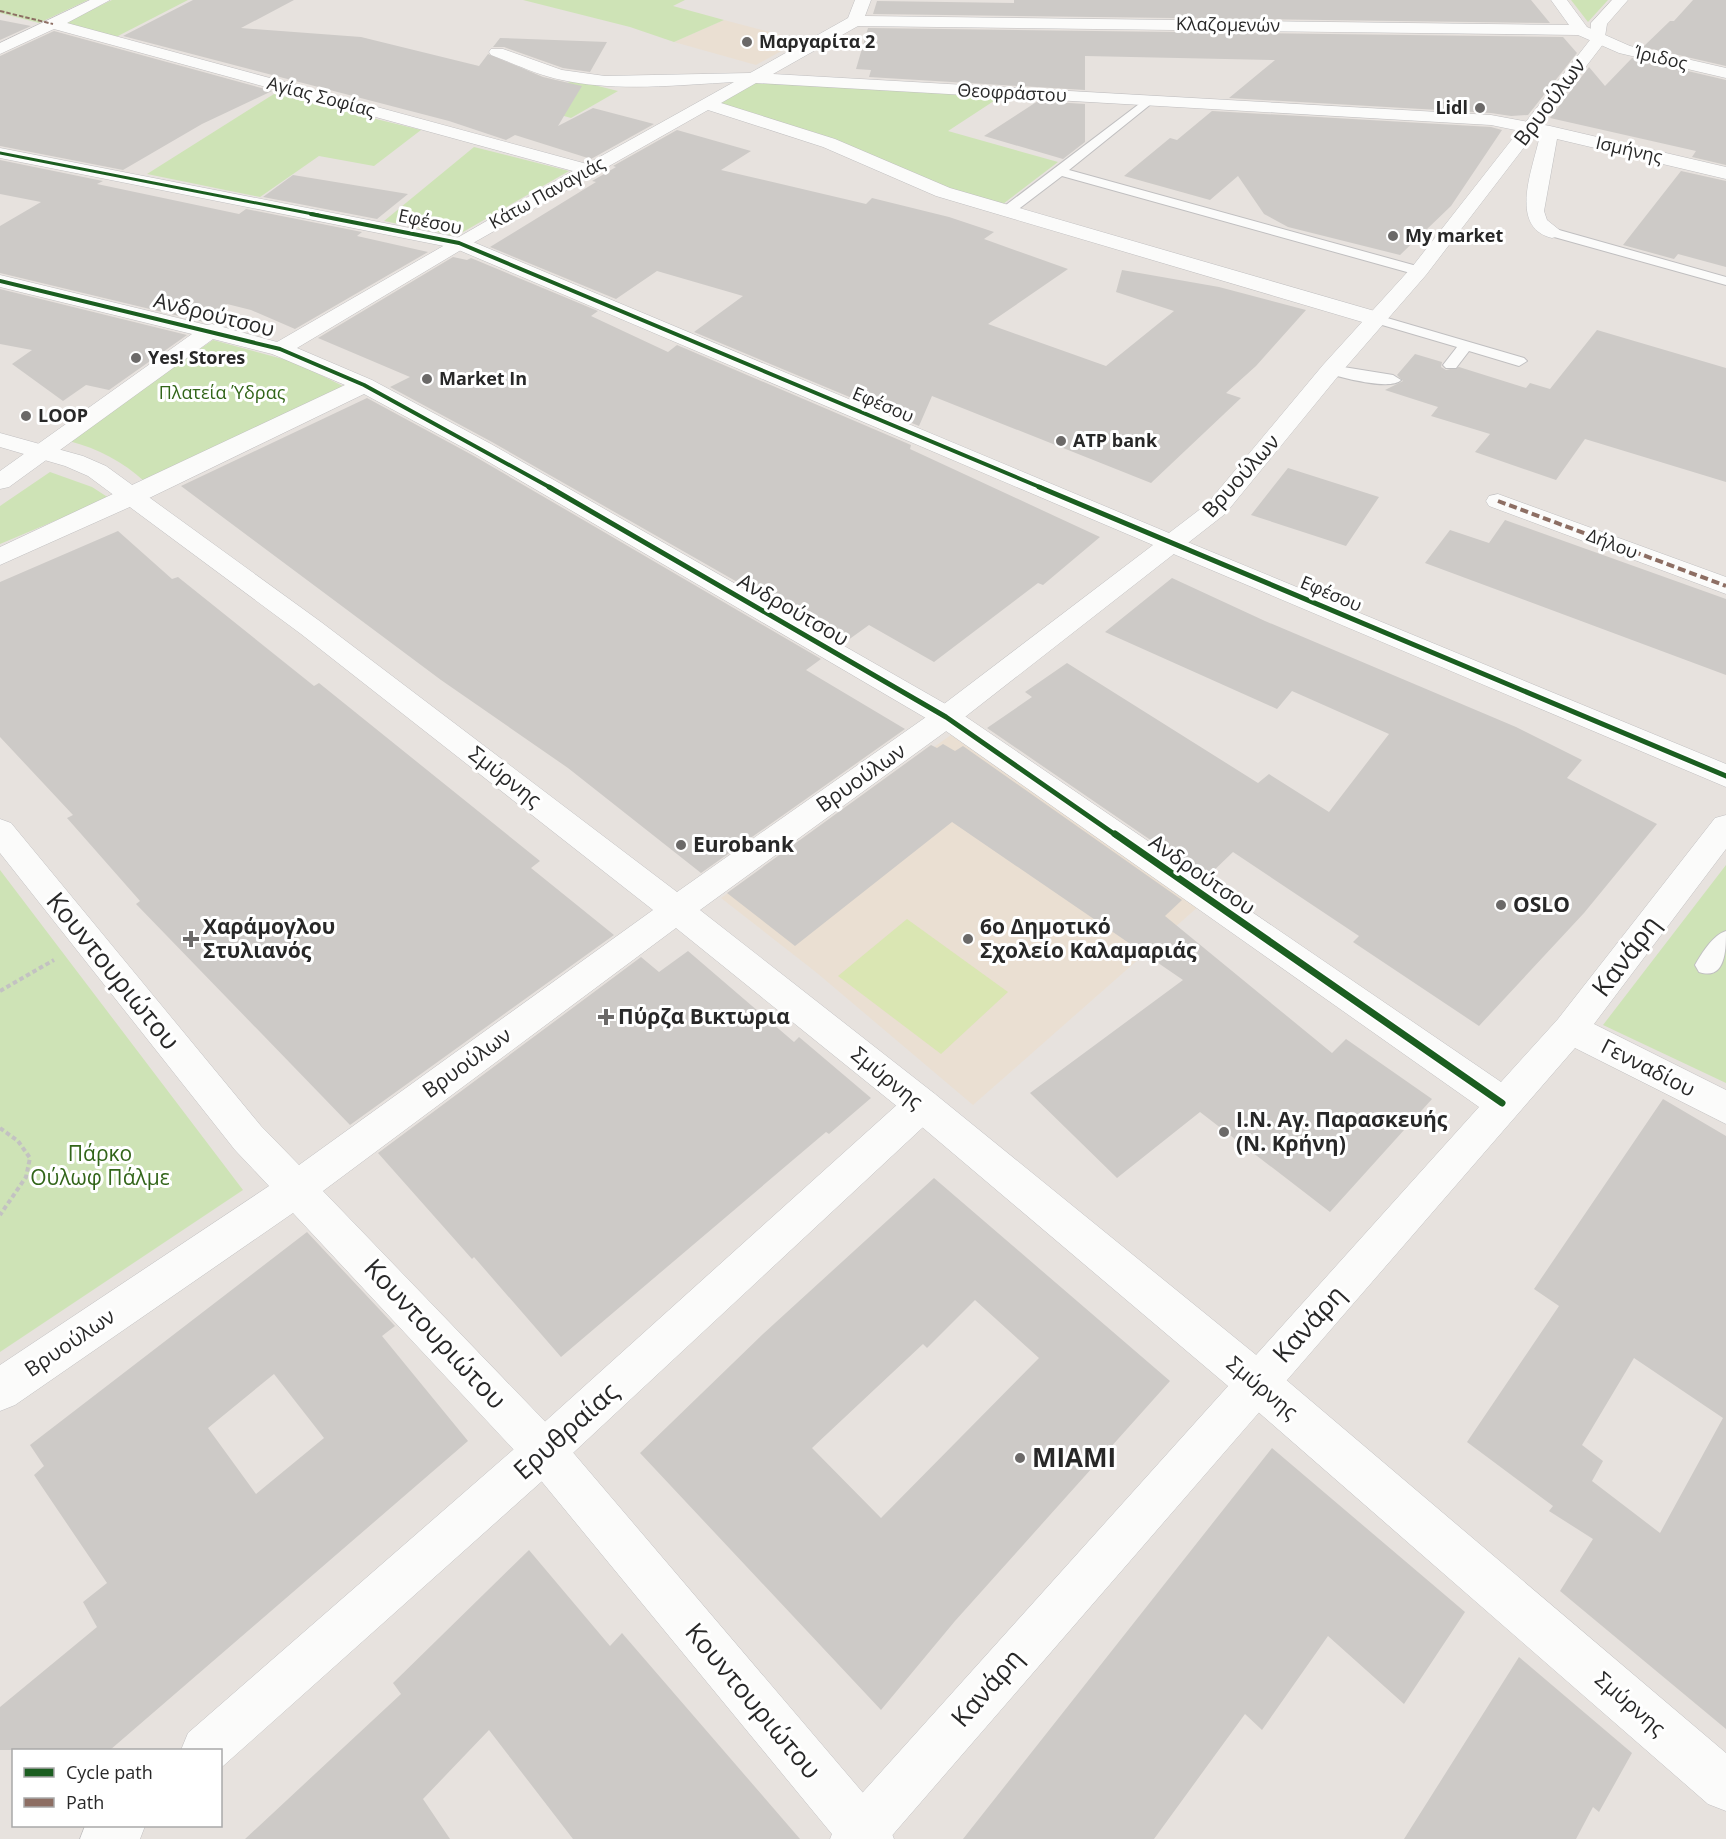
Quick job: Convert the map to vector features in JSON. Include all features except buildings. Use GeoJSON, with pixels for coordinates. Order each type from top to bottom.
{"type":"FeatureCollection","features":[{"type":"Feature","properties":{"kind":"street"},"geometry":{"type":"LineString","coordinates":[[0,49],[102,0]]}},
{"type":"Feature","properties":{"kind":"street"},"geometry":{"type":"LineString","coordinates":[[855,21],[863,0]]}},
{"type":"Feature","properties":{"kind":"street"},"geometry":{"type":"LineString","coordinates":[[1559,0],[1593,34]]}},
{"type":"Feature","properties":{"kind":"street","name":"Βρυούλων"},"geometry":{"type":"LineString","coordinates":[[0,1390],[295,1190],[677,910],[946,717],[1216,509],[1331,370],[1540,129],[1599,23],[1620,0]]}},
{"type":"Feature","properties":{"kind":"street","name":"Βρυούλων"},"geometry":{"type":"LineString","coordinates":[[1593,34],[1612,27],[1637,0]]}},
{"type":"Feature","properties":{"kind":"street","name":"Κλαζομενών"},"geometry":{"type":"LineString","coordinates":[[855,21],[1593,34]]}},
{"type":"Feature","properties":{"kind":"street","name":"Κάτω Παναγιάς"},"geometry":{"type":"LineString","coordinates":[[280,349],[459,243],[855,21]]}},
{"type":"Feature","properties":{"kind":"street","name":"Αγίας Σοφίας"},"geometry":{"type":"LineString","coordinates":[[53,24],[589,170]]}},
{"type":"Feature","properties":{"kind":"street","name":"Ίριδος"},"geometry":{"type":"LineString","coordinates":[[1593,34],[1625,50],[1726,73]]}},
{"type":"Feature","properties":{"kind":"street","name":"Θεοφράστου"},"geometry":{"type":"LineString","coordinates":[[497,52],[544,70],[584,78],[652,82],[755,78],[1491,120],[1540,129]]}},
{"type":"Feature","properties":{"kind":"street"},"geometry":{"type":"LineString","coordinates":[[706,104],[829,142],[922,185],[1377,319]]}},
{"type":"Feature","properties":{"kind":"street"},"geometry":{"type":"LineString","coordinates":[[1540,129],[1534,211],[1539,223],[1552,232]]}},
{"type":"Feature","properties":{"kind":"street","name":"Ισμήνης"},"geometry":{"type":"LineString","coordinates":[[1540,129],[1726,173]]}},
{"type":"Feature","properties":{"kind":"street","name":"Εφέσου"},"geometry":{"type":"LineString","coordinates":[[0,153],[459,243],[1726,776]]}},
{"type":"Feature","properties":{"kind":"street","name":"Ανδρούτσου"},"geometry":{"type":"LineString","coordinates":[[0,281],[212,330],[280,349],[364,386],[483,449],[946,717],[1502,1103]]}},
{"type":"Feature","properties":{"kind":"street"},"geometry":{"type":"LineString","coordinates":[[0,482],[212,330]]}},
{"type":"Feature","properties":{"kind":"street"},"geometry":{"type":"LineString","coordinates":[[0,558],[364,386]]}},
{"type":"Feature","properties":{"kind":"street","name":"Σμύρνης"},"geometry":{"type":"LineString","coordinates":[[0,440],[97,471],[311,628],[677,910],[921,1105],[1256,1382],[1726,1786]]}},
{"type":"Feature","properties":{"kind":"street","name":"Δήλου"},"geometry":{"type":"LineString","coordinates":[[1498,501],[1726,586]]}},
{"type":"Feature","properties":{"kind":"street","name":"Κανάρη"},"geometry":{"type":"LineString","coordinates":[[862,1836],[1256,1382],[1297,1340],[1502,1103],[1570,1029],[1726,826]]}},
{"type":"Feature","properties":{"kind":"street","name":"Κουντουριώτου"},"geometry":{"type":"LineString","coordinates":[[0,831],[248,1138],[544,1451],[862,1836]]}},
{"type":"Feature","properties":{"kind":"street","name":"Γενναδίου"},"geometry":{"type":"LineString","coordinates":[[1570,1029],[1726,1108]]}},
{"type":"Feature","properties":{"kind":"street","name":"Ερυθραίας"},"geometry":{"type":"LineString","coordinates":[[206,1749],[544,1451],[921,1105]]}},
{"type":"Feature","properties":{"kind":"street"},"geometry":{"type":"LineString","coordinates":[[105,1839],[119,1827]]}},
{"type":"Feature","properties":{"kind":"lane"},"geometry":{"type":"LineString","coordinates":[[1007,211],[1148,102]]}},
{"type":"Feature","properties":{"kind":"lane"},"geometry":{"type":"LineString","coordinates":[[1060,171],[1419,271]]}},
{"type":"Feature","properties":{"kind":"lane"},"geometry":{"type":"LineString","coordinates":[[1552,232],[1726,281]]}},
{"type":"Feature","properties":{"kind":"lane"},"geometry":{"type":"LineString","coordinates":[[1377,319],[1519,360]]}},
{"type":"Feature","properties":{"kind":"lane"},"geometry":{"type":"LineString","coordinates":[[1451,365],[1466,345]]}},
{"type":"Feature","properties":{"kind":"lane"},"geometry":{"type":"LineString","coordinates":[[1331,370],[1355,376],[1394,380]]}},
{"type":"Feature","properties":{"kind":"lane"},"geometry":{"type":"LineString","coordinates":[[1707,965],[1726,940]]}},
{"type":"Feature","properties":{"kind":"path"},"geometry":{"type":"LineString","coordinates":[[0,991],[88,940]]}},
{"type":"Feature","properties":{"kind":"path"},"geometry":{"type":"LineString","coordinates":[[0,1128],[18,1141],[30,1158],[26,1177],[0,1215]]}},
{"type":"Feature","properties":{"kind":"shaded area"},"geometry":{"type":"Polygon","coordinates":[[[724,20],[801,40],[756,65],[674,42],[724,20]]]}},
{"type":"Feature","properties":{"kind":"shaded area","name":"6ο Δημοτικό Σχολείο Καλαμαριάς"},"geometry":{"type":"Polygon","coordinates":[[[951,735],[1199,906],[973,1105],[817,973],[721,898],[951,735]]]}},
{"type":"Feature","properties":{"kind":"green space"},"geometry":{"type":"Polygon","coordinates":[[[0,0],[88,0],[39,23],[0,13],[0,0]]]}},
{"type":"Feature","properties":{"kind":"green space"},"geometry":{"type":"Polygon","coordinates":[[[112,0],[188,0],[116,37],[65,23],[112,0]]]}},
{"type":"Feature","properties":{"kind":"green space"},"geometry":{"type":"Polygon","coordinates":[[[523,0],[685,0],[673,6],[724,20],[674,42],[630,27],[523,0]]]}},
{"type":"Feature","properties":{"kind":"green space"},"geometry":{"type":"Polygon","coordinates":[[[1571,0],[1608,0],[1588,22],[1571,0]]]}},
{"type":"Feature","properties":{"kind":"green space"},"geometry":{"type":"Polygon","coordinates":[[[574,80],[618,91],[571,118],[522,104],[574,80]]]}},
{"type":"Feature","properties":{"kind":"green space"},"geometry":{"type":"Polygon","coordinates":[[[757,81],[1000,97],[948,131],[1058,162],[1003,204],[929,182],[715,103],[757,81]]]}},
{"type":"Feature","properties":{"kind":"green space"},"geometry":{"type":"Polygon","coordinates":[[[274,94],[421,130],[374,166],[319,156],[260,197],[147,174],[274,94]]]}},
{"type":"Feature","properties":{"kind":"green space"},"geometry":{"type":"Polygon","coordinates":[[[474,147],[569,171],[456,236],[384,221],[474,147]]]}},
{"type":"Feature","properties":{"kind":"green space","name":"Πλατεία Ύδρας"},"geometry":{"type":"Polygon","coordinates":[[[213,340],[294,362],[347,388],[145,482],[110,457],[69,441],[213,340]]]}},
{"type":"Feature","properties":{"kind":"green space"},"geometry":{"type":"Polygon","coordinates":[[[50,472],[92,487],[109,498],[0,544],[0,506],[50,472]]]}},
{"type":"Feature","properties":{"kind":"green space"},"geometry":{"type":"Polygon","coordinates":[[[1726,865],[1726,1083],[1603,1025],[1726,865]]]}},
{"type":"Feature","properties":{"kind":"green space","name":"Πάρκο Ούλωφ Πάλμε"},"geometry":{"type":"Polygon","coordinates":[[[0,870],[243,1190],[0,1352],[0,870]]]}},
{"type":"Feature","properties":{"kind":"green space"},"geometry":{"type":"Polygon","coordinates":[[[907,919],[1008,992],[941,1054],[838,976],[907,919]]]}},
{"type":"Feature","properties":{"kind":"marked path"},"geometry":{"type":"LineString","coordinates":[[0,11],[53,24]]}},
{"type":"Feature","properties":{"kind":"marked path"},"geometry":{"type":"LineString","coordinates":[[1498,501],[1726,586]]}},
{"type":"Feature","properties":{"kind":"cycle path"},"geometry":{"type":"LineString","coordinates":[[0,153],[459,243],[1726,776]]}},
{"type":"Feature","properties":{"kind":"cycle path"},"geometry":{"type":"LineString","coordinates":[[0,281],[280,349],[364,385],[483,449],[946,717],[1502,1103]]}},
{"type":"Feature","properties":{"kind":"place","name":"Μαργαρίτα 2"},"geometry":{"type":"Point","coordinates":[747,42]}},
{"type":"Feature","properties":{"kind":"place","name":"Lidl"},"geometry":{"type":"Point","coordinates":[1480,108]}},
{"type":"Feature","properties":{"kind":"place","name":"My market"},"geometry":{"type":"Point","coordinates":[1393,236]}},
{"type":"Feature","properties":{"kind":"place","name":"Yes! Stores"},"geometry":{"type":"Point","coordinates":[136,358]}},
{"type":"Feature","properties":{"kind":"place","name":"Market In"},"geometry":{"type":"Point","coordinates":[427,379]}},
{"type":"Feature","properties":{"kind":"place","name":"LOOP"},"geometry":{"type":"Point","coordinates":[26,416]}},
{"type":"Feature","properties":{"kind":"place","name":"ATP bank"},"geometry":{"type":"Point","coordinates":[1061,441]}},
{"type":"Feature","properties":{"kind":"place","name":"Eurobank"},"geometry":{"type":"Point","coordinates":[681,845]}},
{"type":"Feature","properties":{"kind":"place","name":"OSLO"},"geometry":{"type":"Point","coordinates":[1501,905]}},
{"type":"Feature","properties":{"kind":"place","name":"Χαράμογλου Στυλιανός"},"geometry":{"type":"Point","coordinates":[191,939]}},
{"type":"Feature","properties":{"kind":"place","name":"6ο Δημοτικό Σχολείο Καλαμαριάς"},"geometry":{"type":"Point","coordinates":[968,939]}},
{"type":"Feature","properties":{"kind":"place","name":"Πύρζα Βικτωρια"},"geometry":{"type":"Point","coordinates":[606,1017]}},
{"type":"Feature","properties":{"kind":"place","name":"Ι.Ν. Αγ. Παρασκευής (Ν. Κρήνη)"},"geometry":{"type":"Point","coordinates":[1224,1132]}},
{"type":"Feature","properties":{"kind":"place","name":"MIAMI"},"geometry":{"type":"Point","coordinates":[1020,1458]}}]}
